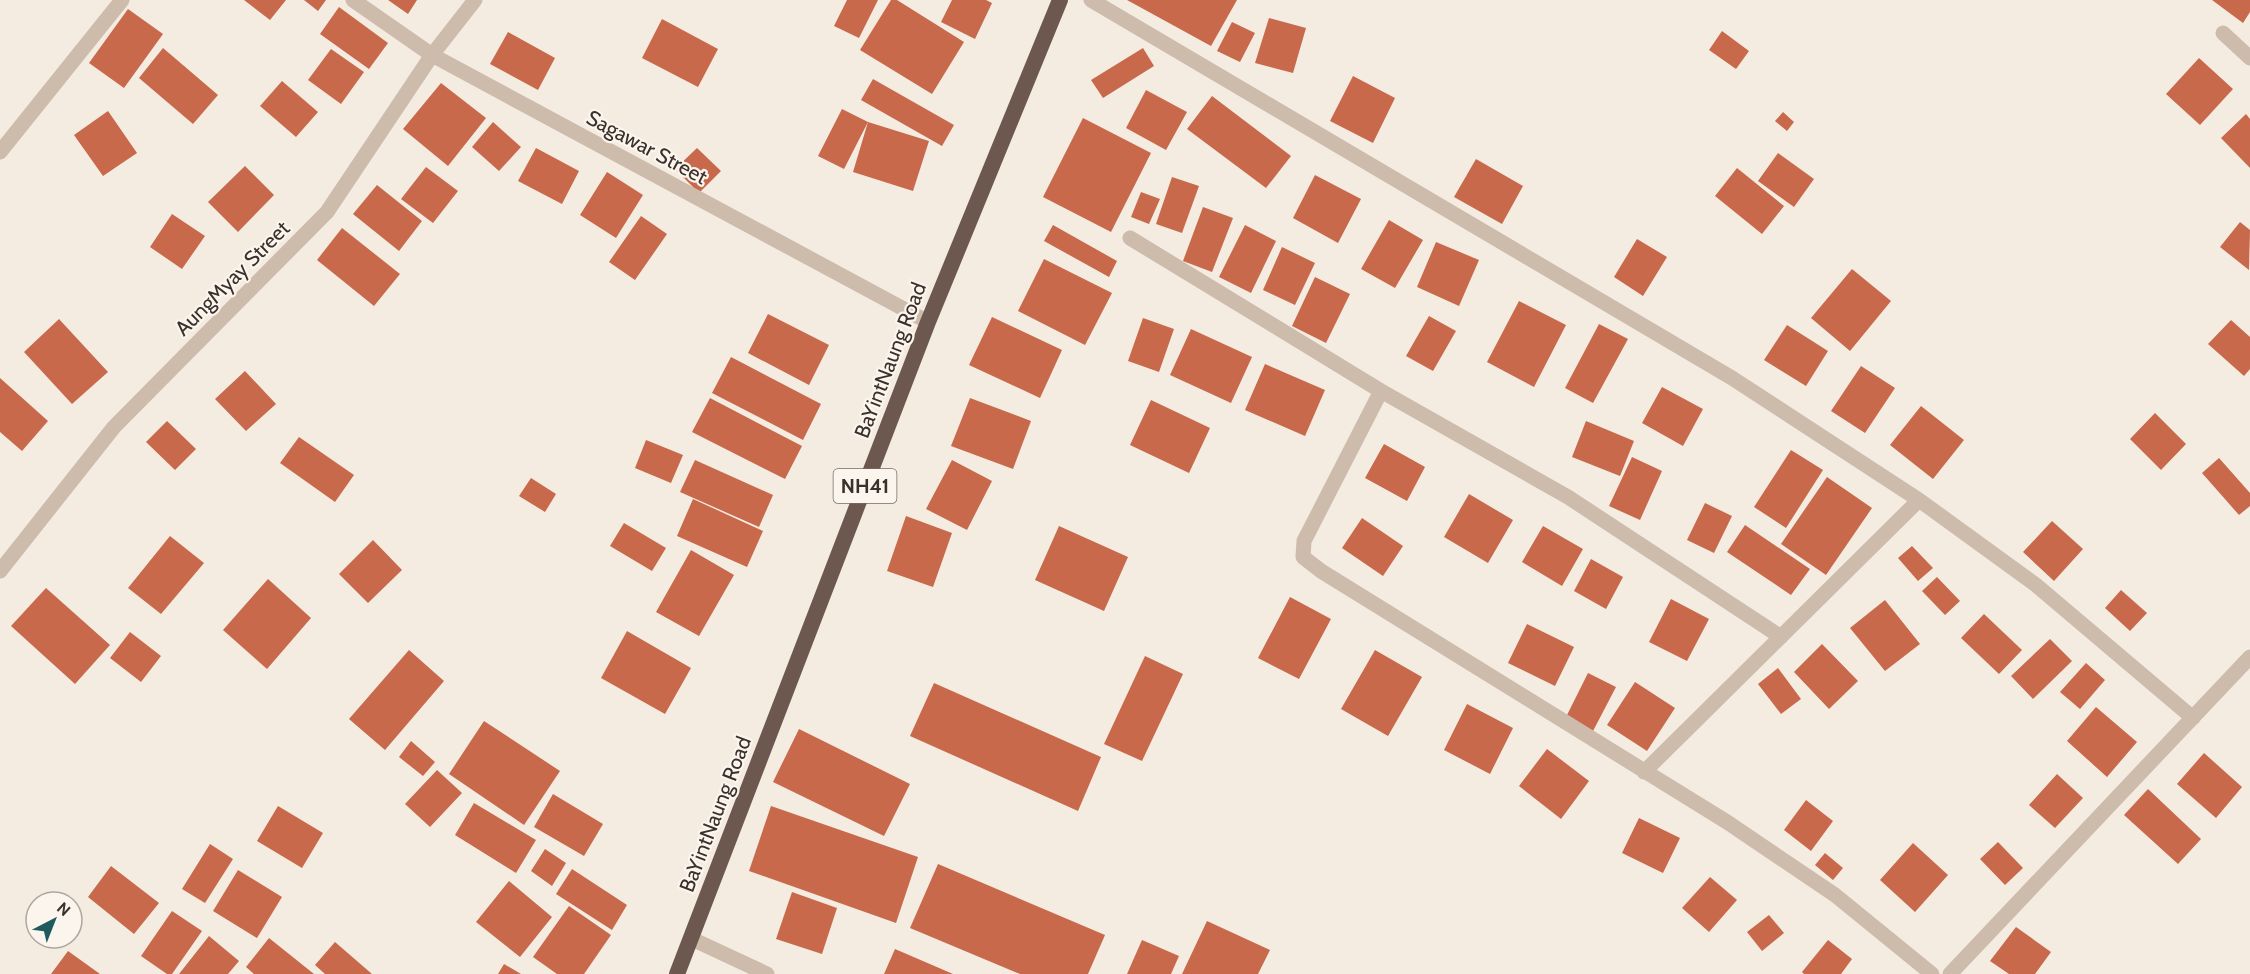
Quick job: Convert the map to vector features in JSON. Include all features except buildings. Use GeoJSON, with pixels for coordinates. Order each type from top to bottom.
{"type":"FeatureCollection","features":[{"type":"Feature","properties":{"kind":"highway","name":"BaYintNaung Road"},"geometry":{"type":"LineString","coordinates":[[677,974],[928,322],[1060,0]]}},
{"type":"Feature","properties":{"kind":"street"},"geometry":{"type":"LineString","coordinates":[[0,152],[122,0]]}},
{"type":"Feature","properties":{"kind":"street","name":"Sagawar Street"},"geometry":{"type":"LineString","coordinates":[[353,0],[432,55],[928,322]]}},
{"type":"Feature","properties":{"kind":"street","name":"AungMyay Street"},"geometry":{"type":"LineString","coordinates":[[0,571],[114,427],[327,212],[432,55],[475,0]]}},
{"type":"Feature","properties":{"kind":"street"},"geometry":{"type":"LineString","coordinates":[[1091,0],[1732,378],[1919,500],[2036,585],[2193,718]]}},
{"type":"Feature","properties":{"kind":"street"},"geometry":{"type":"LineString","coordinates":[[2223,33],[2250,58]]}},
{"type":"Feature","properties":{"kind":"street"},"geometry":{"type":"LineString","coordinates":[[1130,238],[1381,391],[1568,497],[1781,637]]}},
{"type":"Feature","properties":{"kind":"street"},"geometry":{"type":"LineString","coordinates":[[1381,391],[1304,541],[1304,557],[1321,571],[1727,822],[1835,895],[1932,974]]}},
{"type":"Feature","properties":{"kind":"street"},"geometry":{"type":"LineString","coordinates":[[1644,772],[1919,500]]}},
{"type":"Feature","properties":{"kind":"street"},"geometry":{"type":"LineString","coordinates":[[1950,974],[2250,657]]}},
{"type":"Feature","properties":{"kind":"street"},"geometry":{"type":"LineString","coordinates":[[692,939],[767,974]]}}]}
